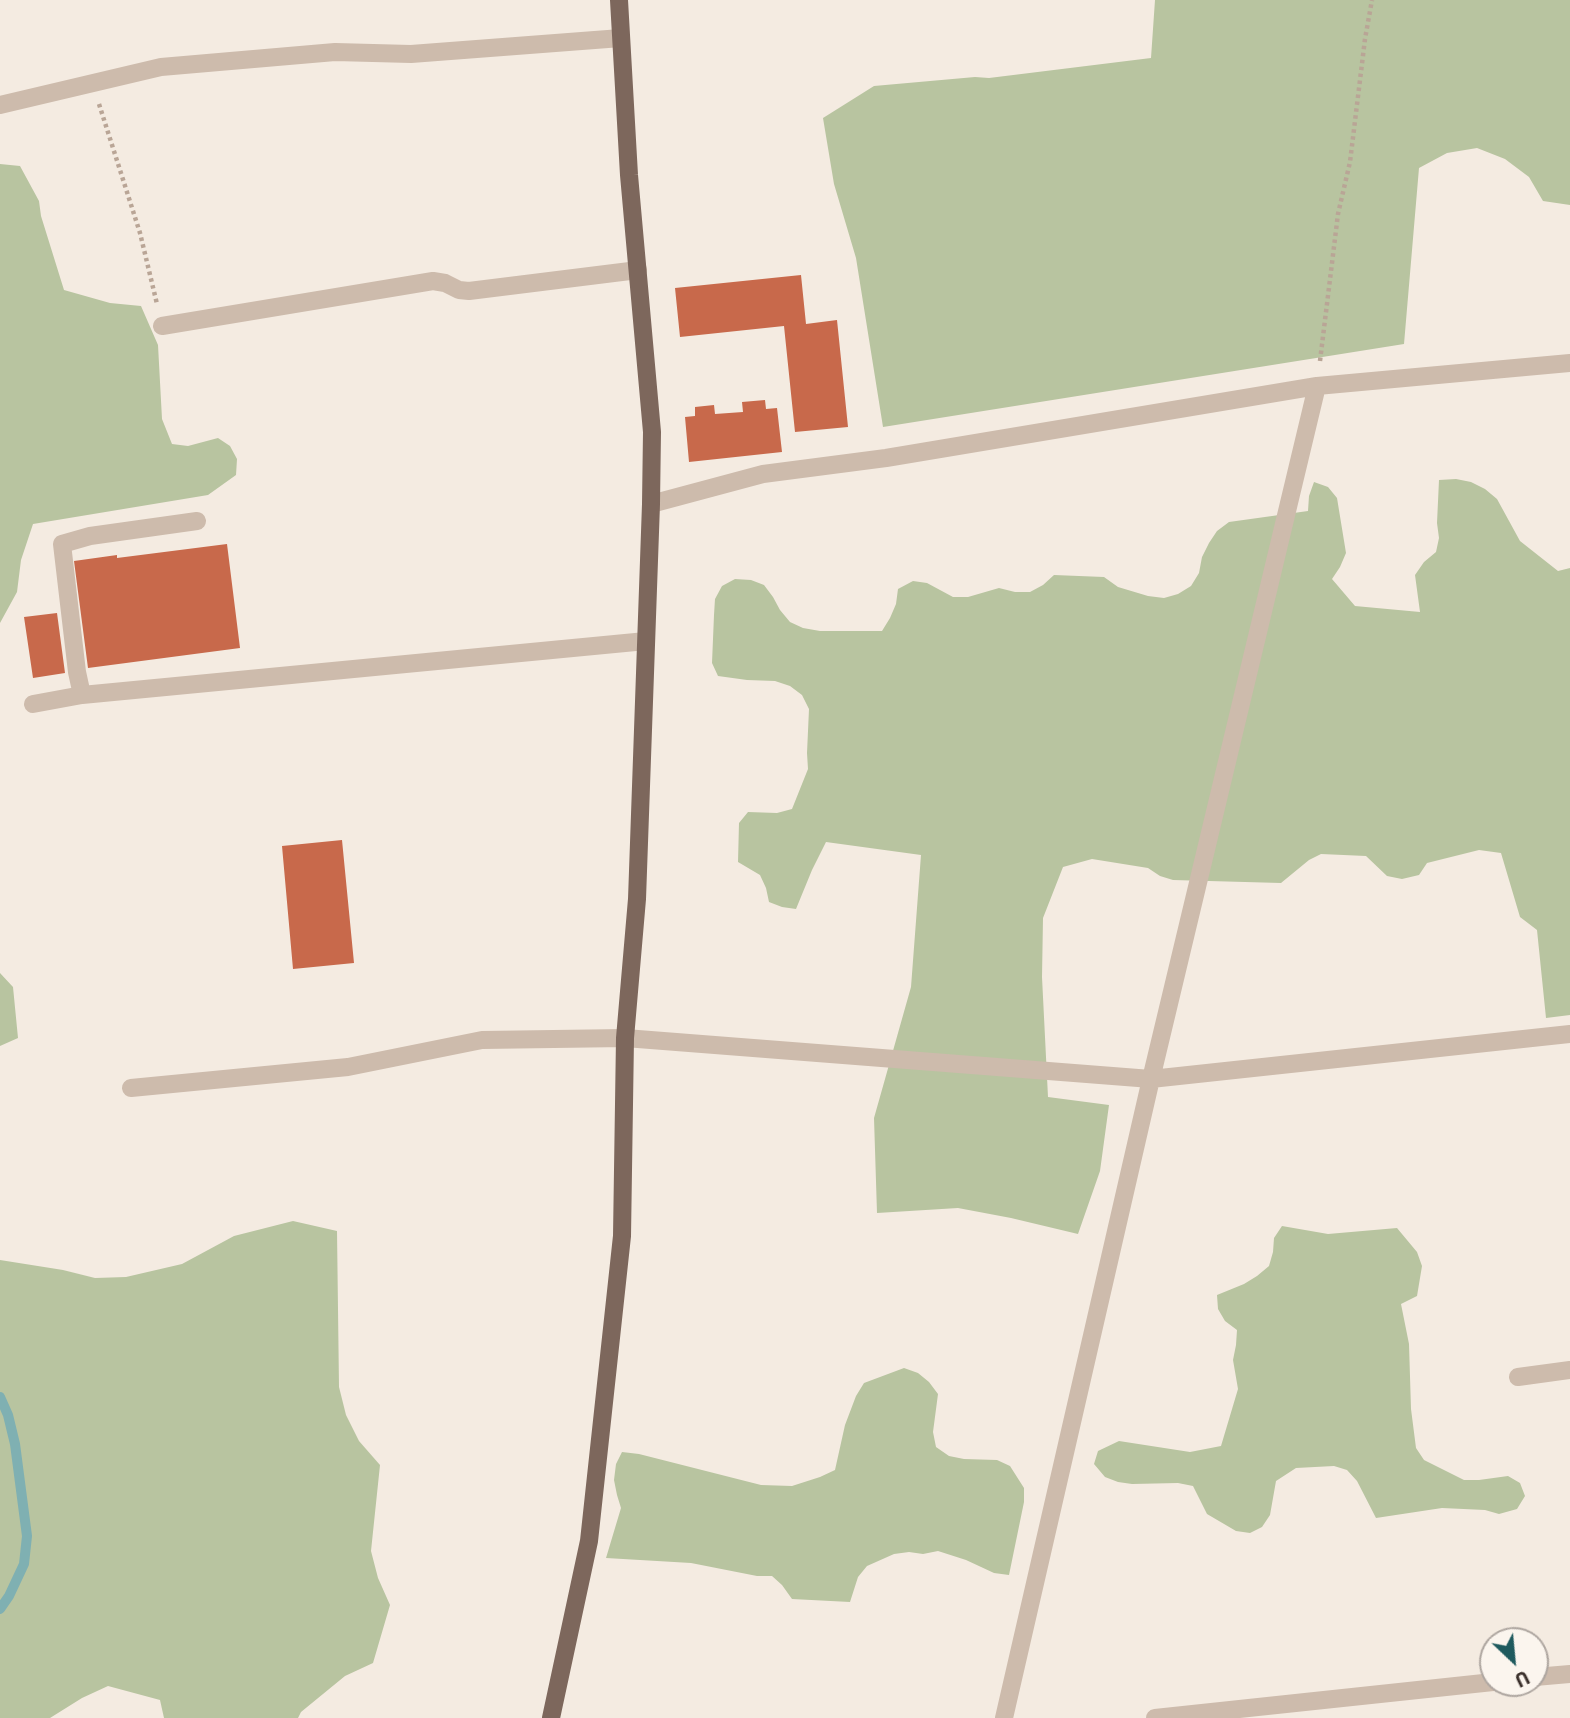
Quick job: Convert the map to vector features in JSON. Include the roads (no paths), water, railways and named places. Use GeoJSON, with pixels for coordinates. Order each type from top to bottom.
{"type":"FeatureCollection","features":[{"type":"Feature","properties":{"kind":"main road"},"geometry":{"type":"LineString","coordinates":[[551,1718],[589,1541],[622,1236],[625,1038],[637,899],[652,432],[629,176],[619,0]]}},
{"type":"Feature","properties":{"kind":"street"},"geometry":{"type":"LineString","coordinates":[[0,105],[161,67],[335,52],[411,54],[621,37]]}},
{"type":"Feature","properties":{"kind":"street"},"geometry":{"type":"LineString","coordinates":[[162,326],[433,281],[469,290],[638,270]]}},
{"type":"Feature","properties":{"kind":"street"},"geometry":{"type":"LineString","coordinates":[[651,504],[763,474],[886,458],[1317,386],[1570,363]]}},
{"type":"Feature","properties":{"kind":"street"},"geometry":{"type":"LineString","coordinates":[[1004,1718],[1151,1079],[1317,386]]}},
{"type":"Feature","properties":{"kind":"street"},"geometry":{"type":"LineString","coordinates":[[82,695],[76,672],[62,544],[90,536],[197,521]]}},
{"type":"Feature","properties":{"kind":"street"},"geometry":{"type":"LineString","coordinates":[[33,704],[82,695],[646,641]]}},
{"type":"Feature","properties":{"kind":"street"},"geometry":{"type":"LineString","coordinates":[[131,1088],[348,1066],[482,1040],[625,1038],[1151,1079],[1570,1034]]}},
{"type":"Feature","properties":{"kind":"street"},"geometry":{"type":"LineString","coordinates":[[1518,1377],[1570,1370]]}},
{"type":"Feature","properties":{"kind":"street"},"geometry":{"type":"LineString","coordinates":[[1549,1676],[1570,1674]]}},
{"type":"Feature","properties":{"kind":"street"},"geometry":{"type":"LineString","coordinates":[[1155,1718],[1479,1683]]}},
{"type":"Feature","properties":{"kind":"waterway"},"geometry":{"type":"LineString","coordinates":[[0,1397],[8,1415],[15,1444],[27,1536],[24,1564],[0,1609]]}}]}
